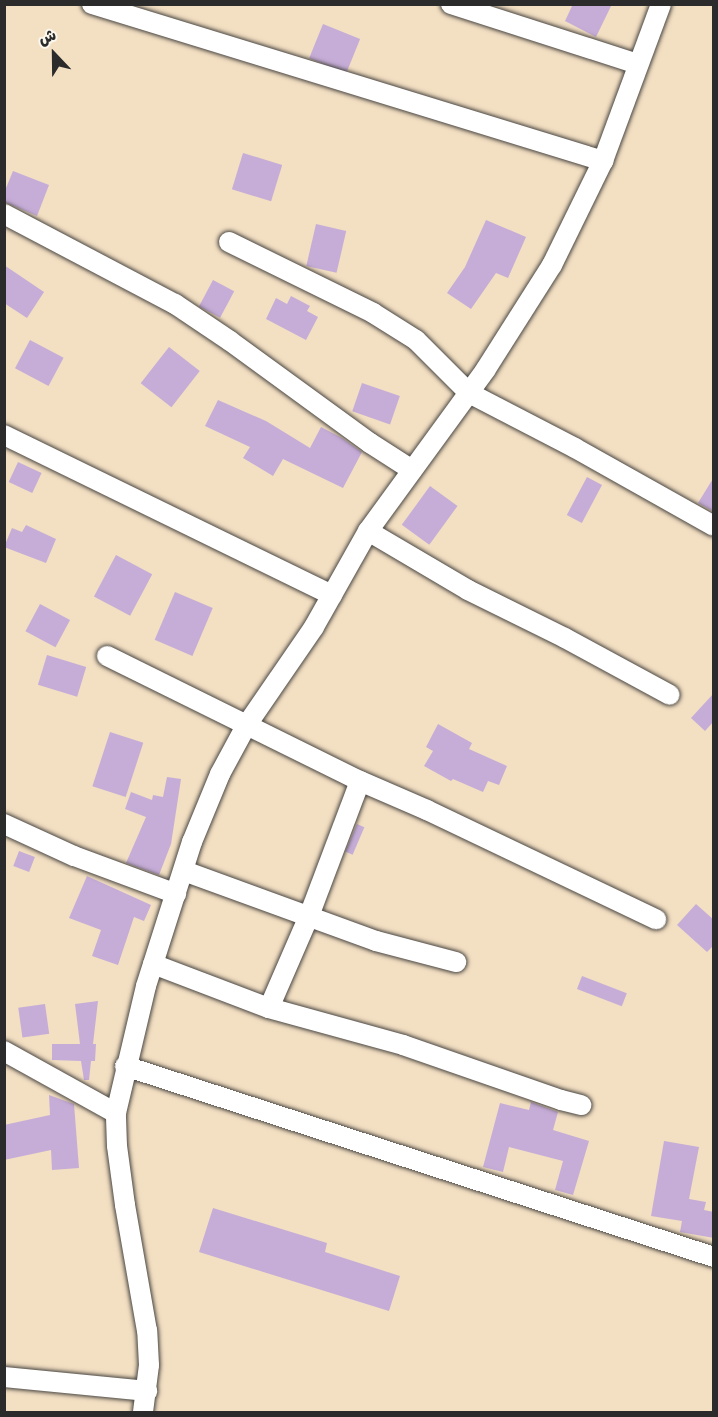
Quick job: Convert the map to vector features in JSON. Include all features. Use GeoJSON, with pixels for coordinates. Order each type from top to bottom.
{"type":"FeatureCollection","features":[{"type":"Feature","properties":{"kind":"street"},"geometry":{"type":"LineString","coordinates":[[92,4],[603,161]]}},
{"type":"Feature","properties":{"kind":"street"},"geometry":{"type":"LineString","coordinates":[[451,4],[638,64]]}},
{"type":"Feature","properties":{"kind":"street"},"geometry":{"type":"LineString","coordinates":[[143,1413],[149,1365],[147,1331],[125,1205],[117,1146],[116,1113],[125,1066],[153,964],[210,797],[246,726],[314,627],[368,531],[469,393],[552,265],[603,161],[661,4]]}},
{"type":"Feature","properties":{"kind":"street"},"geometry":{"type":"LineString","coordinates":[[4,214],[175,304],[230,340],[370,443],[412,470]]}},
{"type":"Feature","properties":{"kind":"street"},"geometry":{"type":"LineString","coordinates":[[229,242],[373,313],[416,340],[469,393],[575,448],[714,526]]}},
{"type":"Feature","properties":{"kind":"street"},"geometry":{"type":"LineString","coordinates":[[4,435],[332,595]]}},
{"type":"Feature","properties":{"kind":"street"},"geometry":{"type":"LineString","coordinates":[[368,531],[468,590],[565,638],[670,696]]}},
{"type":"Feature","properties":{"kind":"street"},"geometry":{"type":"LineString","coordinates":[[107,656],[360,781],[427,810],[656,919]]}},
{"type":"Feature","properties":{"kind":"street"},"geometry":{"type":"LineString","coordinates":[[269,1008],[309,916],[360,781]]}},
{"type":"Feature","properties":{"kind":"street"},"geometry":{"type":"LineString","coordinates":[[4,824],[74,856],[176,894]]}},
{"type":"Feature","properties":{"kind":"street"},"geometry":{"type":"LineString","coordinates":[[184,871],[376,940],[456,962]]}},
{"type":"Feature","properties":{"kind":"street"},"geometry":{"type":"LineString","coordinates":[[153,964],[269,1008],[413,1048],[581,1105]]}},
{"type":"Feature","properties":{"kind":"street"},"geometry":{"type":"LineString","coordinates":[[4,1051],[116,1113]]}},
{"type":"Feature","properties":{"kind":"street"},"geometry":{"type":"LineString","coordinates":[[125,1066],[714,1257]]}},
{"type":"Feature","properties":{"kind":"street"},"geometry":{"type":"LineString","coordinates":[[4,1377],[147,1391]]}},
{"type":"Feature","properties":{"kind":"building"},"geometry":{"type":"Polygon","coordinates":[[[573,4],[612,4],[596,37],[565,21],[573,4]]]}},
{"type":"Feature","properties":{"kind":"building"},"geometry":{"type":"Polygon","coordinates":[[[323,24],[360,39],[346,73],[309,58],[323,24]]]}},
{"type":"Feature","properties":{"kind":"building"},"geometry":{"type":"Polygon","coordinates":[[[243,153],[282,165],[271,201],[232,189],[243,153]]]}},
{"type":"Feature","properties":{"kind":"building"},"geometry":{"type":"Polygon","coordinates":[[[13,171],[49,185],[37,216],[4,202],[4,193],[13,171]]]}},
{"type":"Feature","properties":{"kind":"building"},"geometry":{"type":"Polygon","coordinates":[[[486,220],[526,237],[508,278],[496,273],[471,309],[447,293],[465,267],[486,220]]]}},
{"type":"Feature","properties":{"kind":"building"},"geometry":{"type":"Polygon","coordinates":[[[316,224],[346,231],[337,273],[306,266],[316,224]]]}},
{"type":"Feature","properties":{"kind":"building"},"geometry":{"type":"Polygon","coordinates":[[[4,265],[44,292],[27,318],[4,303],[4,265]]]}},
{"type":"Feature","properties":{"kind":"building"},"geometry":{"type":"Polygon","coordinates":[[[213,280],[234,291],[220,318],[199,306],[213,280]]]}},
{"type":"Feature","properties":{"kind":"building"},"geometry":{"type":"Polygon","coordinates":[[[291,296],[310,306],[307,311],[318,317],[306,340],[266,319],[276,298],[287,304],[291,296]]]}},
{"type":"Feature","properties":{"kind":"building"},"geometry":{"type":"Polygon","coordinates":[[[30,340],[64,358],[49,386],[15,368],[30,340]]]}},
{"type":"Feature","properties":{"kind":"building"},"geometry":{"type":"Polygon","coordinates":[[[169,347],[200,371],[171,407],[141,383],[169,347]]]}},
{"type":"Feature","properties":{"kind":"building"},"geometry":{"type":"Polygon","coordinates":[[[362,383],[400,396],[390,424],[352,411],[362,383]]]}},
{"type":"Feature","properties":{"kind":"building"},"geometry":{"type":"Polygon","coordinates":[[[218,400],[266,421],[310,448],[321,427],[362,452],[343,488],[283,459],[273,476],[243,458],[250,447],[205,426],[218,400]]]}},
{"type":"Feature","properties":{"kind":"building"},"geometry":{"type":"Polygon","coordinates":[[[18,462],[42,473],[32,493],[9,482],[18,462]]]}},
{"type":"Feature","properties":{"kind":"building"},"geometry":{"type":"Polygon","coordinates":[[[587,477],[602,485],[582,523],[567,515],[587,477]]]}},
{"type":"Feature","properties":{"kind":"building"},"geometry":{"type":"Polygon","coordinates":[[[714,477],[714,512],[698,503],[714,477]]]}},
{"type":"Feature","properties":{"kind":"building"},"geometry":{"type":"Polygon","coordinates":[[[430,486],[458,506],[429,545],[402,525],[430,486]]]}},
{"type":"Feature","properties":{"kind":"building"},"geometry":{"type":"Polygon","coordinates":[[[26,525],[56,539],[46,563],[4,547],[12,528],[22,532],[26,525]]]}},
{"type":"Feature","properties":{"kind":"building"},"geometry":{"type":"Polygon","coordinates":[[[116,555],[152,574],[130,616],[94,596],[116,555]]]}},
{"type":"Feature","properties":{"kind":"building"},"geometry":{"type":"Polygon","coordinates":[[[175,592],[213,608],[192,656],[155,640],[175,592]]]}},
{"type":"Feature","properties":{"kind":"building"},"geometry":{"type":"Polygon","coordinates":[[[40,604],[70,620],[55,647],[25,631],[40,604]]]}},
{"type":"Feature","properties":{"kind":"building"},"geometry":{"type":"Polygon","coordinates":[[[47,655],[86,667],[77,697],[38,685],[47,655]]]}},
{"type":"Feature","properties":{"kind":"building"},"geometry":{"type":"Polygon","coordinates":[[[714,693],[714,721],[705,731],[691,718],[714,693]]]}},
{"type":"Feature","properties":{"kind":"building"},"geometry":{"type":"Polygon","coordinates":[[[438,724],[472,743],[469,749],[507,766],[499,785],[488,781],[483,792],[453,779],[451,781],[424,766],[433,751],[426,747],[438,724]]]}},
{"type":"Feature","properties":{"kind":"building"},"geometry":{"type":"Polygon","coordinates":[[[110,732],[143,743],[126,797],[92,786],[110,732]]]}},
{"type":"Feature","properties":{"kind":"building"},"geometry":{"type":"Polygon","coordinates":[[[167,777],[181,779],[171,844],[159,875],[126,863],[146,817],[125,809],[131,792],[152,800],[153,795],[163,797],[167,777]]]}},
{"type":"Feature","properties":{"kind":"building"},"geometry":{"type":"Polygon","coordinates":[[[357,824],[364,827],[353,855],[345,852],[357,824]]]}},
{"type":"Feature","properties":{"kind":"building"},"geometry":{"type":"Polygon","coordinates":[[[19,851],[35,857],[29,872],[13,866],[19,851]]]}},
{"type":"Feature","properties":{"kind":"building"},"geometry":{"type":"Polygon","coordinates":[[[87,876],[151,905],[144,921],[134,917],[118,965],[92,956],[101,930],[69,918],[87,876]]]}},
{"type":"Feature","properties":{"kind":"building"},"geometry":{"type":"Polygon","coordinates":[[[696,904],[714,920],[714,945],[707,952],[677,925],[696,904]]]}},
{"type":"Feature","properties":{"kind":"building"},"geometry":{"type":"Polygon","coordinates":[[[582,976],[627,993],[622,1006],[577,989],[582,976]]]}},
{"type":"Feature","properties":{"kind":"building"},"geometry":{"type":"Polygon","coordinates":[[[98,1001],[93,1044],[96,1044],[95,1061],[91,1061],[89,1080],[84,1080],[81,1061],[52,1060],[52,1044],[80,1044],[75,1004],[98,1001]]]}},
{"type":"Feature","properties":{"kind":"building"},"geometry":{"type":"Polygon","coordinates":[[[45,1004],[49,1034],[22,1037],[18,1008],[45,1004]]]}},
{"type":"Feature","properties":{"kind":"building"},"geometry":{"type":"Polygon","coordinates":[[[49,1095],[74,1104],[79,1168],[52,1170],[51,1150],[4,1160],[4,1125],[50,1115],[49,1095]]]}},
{"type":"Feature","properties":{"kind":"building"},"geometry":{"type":"Polygon","coordinates":[[[531,1102],[558,1112],[553,1130],[589,1141],[573,1195],[555,1190],[563,1161],[509,1147],[503,1172],[483,1167],[500,1103],[529,1110],[531,1102]]]}},
{"type":"Feature","properties":{"kind":"building"},"geometry":{"type":"Polygon","coordinates":[[[664,1141],[699,1147],[689,1199],[706,1202],[704,1210],[714,1212],[714,1238],[680,1232],[682,1221],[651,1216],[664,1141]]]}},
{"type":"Feature","properties":{"kind":"building"},"geometry":{"type":"Polygon","coordinates":[[[213,1208],[327,1243],[325,1252],[400,1276],[389,1311],[199,1252],[213,1208]]]}}]}
